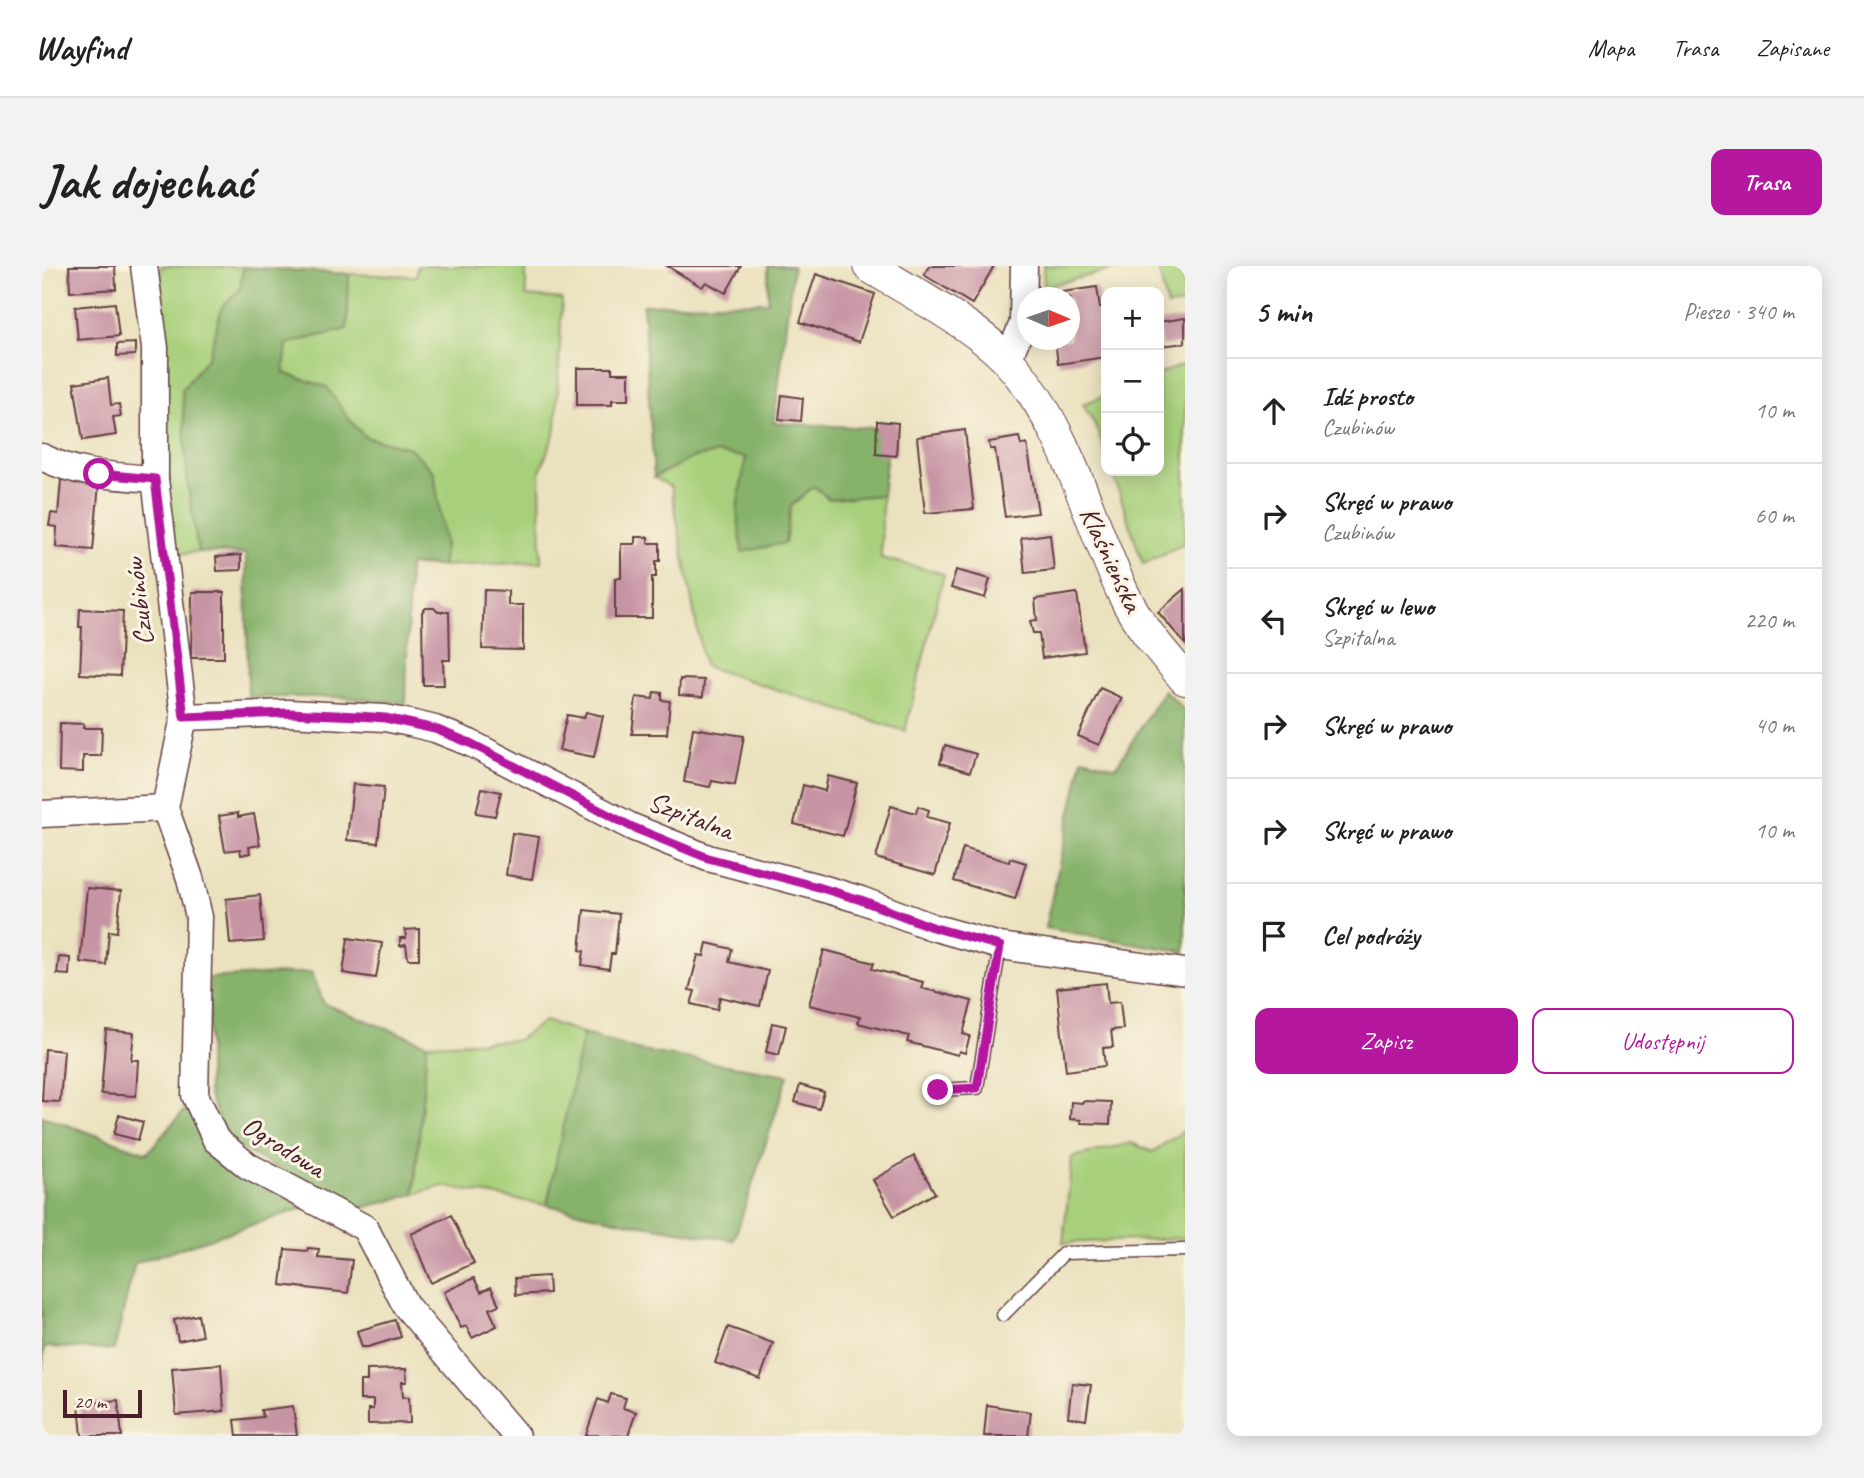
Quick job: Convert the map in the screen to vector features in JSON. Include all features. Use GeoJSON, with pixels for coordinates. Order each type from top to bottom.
{"type":"FeatureCollection","features":[{"type":"Feature","properties":{"kind":"street","name":"Czubinów"},"geometry":{"type":"LineString","coordinates":[[144,266],[155,348],[155,479],[184,717]]}},
{"type":"Feature","properties":{"kind":"street","name":"Klaśnieńska"},"geometry":{"type":"LineString","coordinates":[[869,266],[971,330],[1008,360],[1055,432],[1125,596],[1146,631],[1185,679]]}},
{"type":"Feature","properties":{"kind":"street"},"geometry":{"type":"LineString","coordinates":[[1008,360],[1023,323],[1024,266]]}},
{"type":"Feature","properties":{"kind":"street"},"geometry":{"type":"LineString","coordinates":[[42,457],[62,467],[99,474],[155,479]]}},
{"type":"Feature","properties":{"kind":"street","name":"Szpitalna"},"geometry":{"type":"LineString","coordinates":[[184,717],[288,713],[358,716],[385,718],[435,729],[470,743],[632,827],[708,858],[839,894],[932,927],[1000,946],[1185,972]]}},
{"type":"Feature","properties":{"kind":"street"},"geometry":{"type":"LineString","coordinates":[[42,814],[165,808],[184,717]]}},
{"type":"Feature","properties":{"kind":"street","name":"Ogrodowa"},"geometry":{"type":"LineString","coordinates":[[165,808],[190,878],[199,917],[195,1095],[216,1140],[248,1167],[365,1228],[406,1306],[516,1436]]}},
{"type":"Feature","properties":{"kind":"lane"},"geometry":{"type":"LineString","coordinates":[[938,1090],[977,1088],[1000,946]]}},
{"type":"Feature","properties":{"kind":"lane"},"geometry":{"type":"LineString","coordinates":[[1003,1315],[1064,1253],[1185,1250]]}},
{"type":"Feature","properties":{"kind":"green space"},"geometry":{"type":"Polygon","coordinates":[[[161,266],[243,267],[240,290],[222,307],[210,355],[182,390],[188,485],[198,552],[172,554],[163,488],[161,266]]]}},
{"type":"Feature","properties":{"kind":"green space"},"geometry":{"type":"Polygon","coordinates":[[[417,266],[526,266],[526,296],[562,299],[556,429],[540,471],[541,562],[442,566],[445,545],[410,448],[365,437],[348,418],[284,373],[286,344],[347,329],[349,274],[416,276],[417,266]]]}},
{"type":"Feature","properties":{"kind":"green space"},"geometry":{"type":"Polygon","coordinates":[[[768,266],[793,266],[774,423],[890,429],[882,495],[829,499],[814,486],[791,506],[785,543],[742,552],[737,509],[746,457],[716,453],[692,458],[654,477],[643,305],[768,302],[768,266]]]}},
{"type":"Feature","properties":{"kind":"green space"},"geometry":{"type":"Polygon","coordinates":[[[1043,266],[1128,266],[1044,287],[1043,266]]]}},
{"type":"Feature","properties":{"kind":"green space"},"geometry":{"type":"Polygon","coordinates":[[[1158,266],[1185,266],[1185,304],[1167,306],[1158,266]]]}},
{"type":"Feature","properties":{"kind":"green space"},"geometry":{"type":"Polygon","coordinates":[[[243,267],[349,274],[347,329],[287,344],[284,373],[327,387],[365,437],[410,448],[434,472],[445,545],[442,566],[409,565],[406,703],[336,697],[248,697],[246,554],[198,552],[188,485],[182,390],[209,355],[222,307],[240,289],[243,267]]]}},
{"type":"Feature","properties":{"kind":"green space"},"geometry":{"type":"Polygon","coordinates":[[[1185,364],[1185,543],[1143,564],[1114,476],[1164,476],[1164,372],[1185,364]]]}},
{"type":"Feature","properties":{"kind":"green space"},"geometry":{"type":"Polygon","coordinates":[[[1101,397],[1101,441],[1094,423],[1083,404],[1101,397]]]}},
{"type":"Feature","properties":{"kind":"green space"},"geometry":{"type":"Polygon","coordinates":[[[716,453],[746,457],[737,509],[791,506],[814,486],[829,499],[882,495],[881,558],[944,574],[905,731],[704,666],[671,487],[654,477],[691,458],[716,453]]]}},
{"type":"Feature","properties":{"kind":"green space"},"geometry":{"type":"Polygon","coordinates":[[[1164,690],[1185,711],[1185,952],[1045,928],[1083,758],[1116,767],[1164,690]]]}},
{"type":"Feature","properties":{"kind":"green space"},"geometry":{"type":"Polygon","coordinates":[[[312,972],[324,1004],[427,1044],[414,1194],[364,1208],[294,1177],[227,1141],[208,1093],[209,978],[312,972]]]}},
{"type":"Feature","properties":{"kind":"green space"},"geometry":{"type":"Polygon","coordinates":[[[544,1021],[583,1033],[547,1205],[443,1186],[414,1194],[427,1044],[518,1040],[544,1021]]]}},
{"type":"Feature","properties":{"kind":"green space"},"geometry":{"type":"Polygon","coordinates":[[[583,1033],[636,1050],[788,1075],[734,1240],[630,1223],[547,1205],[583,1033]]]}},
{"type":"Feature","properties":{"kind":"green space"},"geometry":{"type":"Polygon","coordinates":[[[188,1106],[219,1164],[307,1207],[135,1263],[114,1350],[45,1347],[42,1372],[42,1116],[147,1153],[188,1106]]]}},
{"type":"Feature","properties":{"kind":"green space"},"geometry":{"type":"Polygon","coordinates":[[[1185,1130],[1185,1238],[1063,1243],[1072,1157],[1132,1143],[1152,1152],[1185,1130]]]}},
{"type":"Feature","properties":{"kind":"building"},"geometry":{"type":"Polygon","coordinates":[[[69,266],[115,266],[116,289],[70,292],[69,266]]]}},
{"type":"Feature","properties":{"kind":"building"},"geometry":{"type":"Polygon","coordinates":[[[667,266],[741,266],[726,293],[706,282],[702,287],[667,266]]]}},
{"type":"Feature","properties":{"kind":"building"},"geometry":{"type":"Polygon","coordinates":[[[929,266],[994,266],[972,304],[924,275],[929,266]]]}},
{"type":"Feature","properties":{"kind":"building"},"geometry":{"type":"Polygon","coordinates":[[[816,274],[875,294],[859,342],[800,322],[816,274]]]}},
{"type":"Feature","properties":{"kind":"building"},"geometry":{"type":"Polygon","coordinates":[[[1097,287],[1101,308],[1101,358],[1058,364],[1056,350],[1080,350],[1080,289],[1097,287]]]}},
{"type":"Feature","properties":{"kind":"building"},"geometry":{"type":"Polygon","coordinates":[[[115,303],[119,336],[78,340],[75,307],[115,303]]]}},
{"type":"Feature","properties":{"kind":"building"},"geometry":{"type":"Polygon","coordinates":[[[1185,318],[1185,343],[1164,346],[1164,321],[1185,318]]]}},
{"type":"Feature","properties":{"kind":"building"},"geometry":{"type":"Polygon","coordinates":[[[135,343],[135,355],[117,356],[117,344],[135,343]]]}},
{"type":"Feature","properties":{"kind":"building"},"geometry":{"type":"Polygon","coordinates":[[[577,368],[612,368],[612,373],[629,373],[629,400],[612,400],[612,405],[577,405],[577,368]]]}},
{"type":"Feature","properties":{"kind":"building"},"geometry":{"type":"Polygon","coordinates":[[[108,378],[111,405],[119,404],[121,416],[113,417],[116,435],[83,440],[74,383],[108,378]]]}},
{"type":"Feature","properties":{"kind":"building"},"geometry":{"type":"Polygon","coordinates":[[[782,395],[803,398],[801,421],[779,419],[782,395]]]}},
{"type":"Feature","properties":{"kind":"building"},"geometry":{"type":"Polygon","coordinates":[[[877,421],[898,423],[896,456],[876,454],[877,421]]]}},
{"type":"Feature","properties":{"kind":"building"},"geometry":{"type":"Polygon","coordinates":[[[965,430],[974,509],[925,513],[917,437],[965,430]]]}},
{"type":"Feature","properties":{"kind":"building"},"geometry":{"type":"Polygon","coordinates":[[[1019,437],[1021,445],[1027,444],[1038,513],[1005,517],[995,449],[990,449],[989,442],[1019,437]]]}},
{"type":"Feature","properties":{"kind":"building"},"geometry":{"type":"Polygon","coordinates":[[[61,480],[99,483],[93,550],[56,547],[57,527],[49,526],[51,513],[58,514],[61,480]]]}},
{"type":"Feature","properties":{"kind":"building"},"geometry":{"type":"Polygon","coordinates":[[[1050,534],[1054,570],[1025,573],[1021,538],[1050,534]]]}},
{"type":"Feature","properties":{"kind":"building"},"geometry":{"type":"Polygon","coordinates":[[[635,537],[648,537],[648,543],[660,543],[660,561],[656,561],[656,577],[652,577],[652,618],[615,618],[615,578],[621,578],[621,544],[635,544],[635,537]]]}},
{"type":"Feature","properties":{"kind":"building"},"geometry":{"type":"Polygon","coordinates":[[[241,555],[241,570],[217,571],[216,557],[241,555]]]}},
{"type":"Feature","properties":{"kind":"building"},"geometry":{"type":"Polygon","coordinates":[[[956,570],[990,579],[985,598],[951,588],[956,570]]]}},
{"type":"Feature","properties":{"kind":"building"},"geometry":{"type":"Polygon","coordinates":[[[1185,589],[1185,644],[1158,612],[1185,589]]]}},
{"type":"Feature","properties":{"kind":"building"},"geometry":{"type":"Polygon","coordinates":[[[484,590],[508,591],[508,605],[523,605],[523,650],[482,649],[484,590]]]}},
{"type":"Feature","properties":{"kind":"building"},"geometry":{"type":"Polygon","coordinates":[[[192,592],[224,592],[224,658],[191,658],[192,592]]]}},
{"type":"Feature","properties":{"kind":"building"},"geometry":{"type":"Polygon","coordinates":[[[1077,593],[1085,652],[1042,658],[1039,633],[1033,633],[1030,621],[1037,620],[1035,599],[1077,593]]]}},
{"type":"Feature","properties":{"kind":"building"},"geometry":{"type":"Polygon","coordinates":[[[426,608],[449,612],[450,660],[443,660],[444,685],[423,685],[422,612],[426,608]]]}},
{"type":"Feature","properties":{"kind":"building"},"geometry":{"type":"Polygon","coordinates":[[[80,609],[123,611],[120,676],[80,674],[80,609]]]}},
{"type":"Feature","properties":{"kind":"building"},"geometry":{"type":"Polygon","coordinates":[[[680,679],[704,680],[703,697],[679,695],[680,679]]]}},
{"type":"Feature","properties":{"kind":"building"},"geometry":{"type":"Polygon","coordinates":[[[1100,688],[1122,698],[1099,745],[1078,736],[1100,688]]]}},
{"type":"Feature","properties":{"kind":"building"},"geometry":{"type":"Polygon","coordinates":[[[654,692],[662,693],[662,700],[670,701],[667,734],[632,734],[636,697],[653,699],[654,692]]]}},
{"type":"Feature","properties":{"kind":"building"},"geometry":{"type":"Polygon","coordinates":[[[586,712],[603,716],[594,757],[559,750],[567,715],[584,718],[586,712]]]}},
{"type":"Feature","properties":{"kind":"building"},"geometry":{"type":"Polygon","coordinates":[[[60,723],[84,724],[83,728],[102,728],[101,756],[83,756],[83,772],[59,771],[60,723]]]}},
{"type":"Feature","properties":{"kind":"building"},"geometry":{"type":"Polygon","coordinates":[[[693,728],[744,736],[735,785],[712,781],[710,787],[684,782],[693,728]]]}},
{"type":"Feature","properties":{"kind":"building"},"geometry":{"type":"Polygon","coordinates":[[[945,745],[976,754],[970,772],[940,763],[945,745]]]}},
{"type":"Feature","properties":{"kind":"building"},"geometry":{"type":"Polygon","coordinates":[[[828,776],[857,783],[843,836],[794,824],[803,785],[825,791],[828,776]]]}},
{"type":"Feature","properties":{"kind":"building"},"geometry":{"type":"Polygon","coordinates":[[[353,784],[384,787],[378,843],[347,840],[353,784]]]}},
{"type":"Feature","properties":{"kind":"building"},"geometry":{"type":"Polygon","coordinates":[[[482,788],[501,792],[495,816],[476,813],[482,788]]]}},
{"type":"Feature","properties":{"kind":"building"},"geometry":{"type":"Polygon","coordinates":[[[891,806],[916,813],[918,806],[929,810],[927,817],[950,823],[935,875],[876,858],[891,806]]]}},
{"type":"Feature","properties":{"kind":"building"},"geometry":{"type":"Polygon","coordinates":[[[238,813],[238,817],[254,814],[260,845],[249,847],[250,853],[241,855],[240,849],[225,851],[219,816],[238,813]]]}},
{"type":"Feature","properties":{"kind":"building"},"geometry":{"type":"Polygon","coordinates":[[[512,833],[539,837],[532,879],[506,875],[512,833]]]}},
{"type":"Feature","properties":{"kind":"building"},"geometry":{"type":"Polygon","coordinates":[[[963,848],[1009,862],[1010,858],[1026,863],[1015,899],[954,881],[963,848]]]}},
{"type":"Feature","properties":{"kind":"building"},"geometry":{"type":"Polygon","coordinates":[[[87,888],[121,891],[117,932],[109,931],[106,965],[80,962],[87,888]]]}},
{"type":"Feature","properties":{"kind":"building"},"geometry":{"type":"Polygon","coordinates":[[[260,895],[264,941],[230,944],[226,899],[260,895]]]}},
{"type":"Feature","properties":{"kind":"building"},"geometry":{"type":"Polygon","coordinates":[[[584,910],[619,914],[615,954],[611,954],[609,969],[582,965],[584,951],[580,950],[584,910]]]}},
{"type":"Feature","properties":{"kind":"building"},"geometry":{"type":"Polygon","coordinates":[[[419,929],[419,959],[408,959],[406,945],[400,946],[400,938],[406,938],[405,930],[419,929]]]}},
{"type":"Feature","properties":{"kind":"building"},"geometry":{"type":"Polygon","coordinates":[[[348,938],[382,943],[376,978],[343,973],[348,938]]]}},
{"type":"Feature","properties":{"kind":"building"},"geometry":{"type":"Polygon","coordinates":[[[707,943],[732,949],[729,962],[768,971],[760,1006],[720,997],[717,1010],[691,1004],[695,991],[689,990],[698,955],[704,956],[707,943]]]}},
{"type":"Feature","properties":{"kind":"building"},"geometry":{"type":"Polygon","coordinates":[[[824,950],[874,963],[872,969],[923,982],[921,988],[972,1001],[963,1034],[970,1036],[965,1053],[959,1051],[958,1055],[907,1042],[909,1036],[858,1023],[860,1017],[809,1005],[824,950]]]}},
{"type":"Feature","properties":{"kind":"building"},"geometry":{"type":"Polygon","coordinates":[[[59,957],[70,958],[69,975],[57,974],[59,957]]]}},
{"type":"Feature","properties":{"kind":"building"},"geometry":{"type":"Polygon","coordinates":[[[1106,983],[1108,1003],[1120,1002],[1123,1029],[1111,1030],[1113,1047],[1103,1048],[1105,1066],[1066,1071],[1057,988],[1106,983]]]}},
{"type":"Feature","properties":{"kind":"building"},"geometry":{"type":"Polygon","coordinates":[[[772,1023],[786,1026],[779,1055],[766,1052],[772,1023]]]}},
{"type":"Feature","properties":{"kind":"building"},"geometry":{"type":"Polygon","coordinates":[[[106,1030],[134,1033],[131,1060],[138,1060],[136,1096],[101,1094],[106,1030]]]}},
{"type":"Feature","properties":{"kind":"building"},"geometry":{"type":"Polygon","coordinates":[[[45,1049],[64,1051],[60,1102],[42,1101],[45,1049]]]}},
{"type":"Feature","properties":{"kind":"building"},"geometry":{"type":"Polygon","coordinates":[[[800,1085],[824,1092],[819,1109],[795,1102],[800,1085]]]}},
{"type":"Feature","properties":{"kind":"building"},"geometry":{"type":"Polygon","coordinates":[[[1071,1102],[1111,1102],[1110,1124],[1081,1123],[1081,1120],[1070,1119],[1071,1102]]]}},
{"type":"Feature","properties":{"kind":"building"},"geometry":{"type":"Polygon","coordinates":[[[119,1115],[143,1122],[138,1140],[114,1134],[119,1115]]]}},
{"type":"Feature","properties":{"kind":"building"},"geometry":{"type":"Polygon","coordinates":[[[914,1156],[935,1193],[894,1216],[873,1180],[914,1156]]]}},
{"type":"Feature","properties":{"kind":"building"},"geometry":{"type":"Polygon","coordinates":[[[451,1215],[474,1263],[431,1283],[411,1234],[451,1215]]]}},
{"type":"Feature","properties":{"kind":"building"},"geometry":{"type":"Polygon","coordinates":[[[308,1248],[319,1249],[318,1257],[352,1260],[348,1293],[281,1285],[285,1249],[307,1251],[308,1248]]]}},
{"type":"Feature","properties":{"kind":"building"},"geometry":{"type":"Polygon","coordinates":[[[548,1276],[549,1293],[516,1295],[515,1278],[548,1276]]]}},
{"type":"Feature","properties":{"kind":"building"},"geometry":{"type":"Polygon","coordinates":[[[474,1278],[481,1292],[491,1287],[499,1305],[489,1309],[497,1326],[472,1338],[466,1326],[461,1328],[444,1292],[474,1278]]]}},
{"type":"Feature","properties":{"kind":"building"},"geometry":{"type":"Polygon","coordinates":[[[198,1315],[202,1336],[178,1341],[174,1320],[198,1315]]]}},
{"type":"Feature","properties":{"kind":"building"},"geometry":{"type":"Polygon","coordinates":[[[395,1320],[401,1337],[362,1347],[357,1331],[395,1320]]]}},
{"type":"Feature","properties":{"kind":"building"},"geometry":{"type":"Polygon","coordinates":[[[728,1327],[773,1343],[760,1379],[715,1363],[728,1327]]]}},
{"type":"Feature","properties":{"kind":"building"},"geometry":{"type":"Polygon","coordinates":[[[221,1364],[224,1411],[176,1415],[172,1368],[221,1364]]]}},
{"type":"Feature","properties":{"kind":"building"},"geometry":{"type":"Polygon","coordinates":[[[406,1369],[407,1382],[402,1382],[403,1397],[409,1397],[410,1423],[368,1424],[368,1409],[373,1409],[373,1400],[360,1400],[360,1381],[367,1381],[367,1370],[406,1369]]]}},
{"type":"Feature","properties":{"kind":"building"},"geometry":{"type":"Polygon","coordinates":[[[1072,1383],[1091,1385],[1086,1420],[1068,1417],[1072,1383]]]}},
{"type":"Feature","properties":{"kind":"building"},"geometry":{"type":"Polygon","coordinates":[[[611,1394],[626,1398],[623,1408],[636,1412],[628,1436],[586,1435],[598,1399],[608,1403],[611,1394]]]}},
{"type":"Feature","properties":{"kind":"building"},"geometry":{"type":"Polygon","coordinates":[[[118,1400],[122,1436],[82,1436],[79,1404],[118,1400]]]}},
{"type":"Feature","properties":{"kind":"building"},"geometry":{"type":"Polygon","coordinates":[[[987,1405],[1031,1412],[1028,1436],[984,1436],[987,1405]]]}},
{"type":"Feature","properties":{"kind":"building"},"geometry":{"type":"Polygon","coordinates":[[[293,1406],[297,1436],[237,1436],[235,1420],[263,1417],[261,1410],[293,1406]]]}},
{"type":"Feature","properties":{"kind":"route"},"geometry":{"type":"LineString","coordinates":[[99,474],[155,479],[184,717],[288,713],[358,716],[385,718],[435,729],[470,743],[632,827],[708,858],[818,887],[932,927],[1000,946],[977,1088],[938,1090]]}}]}
